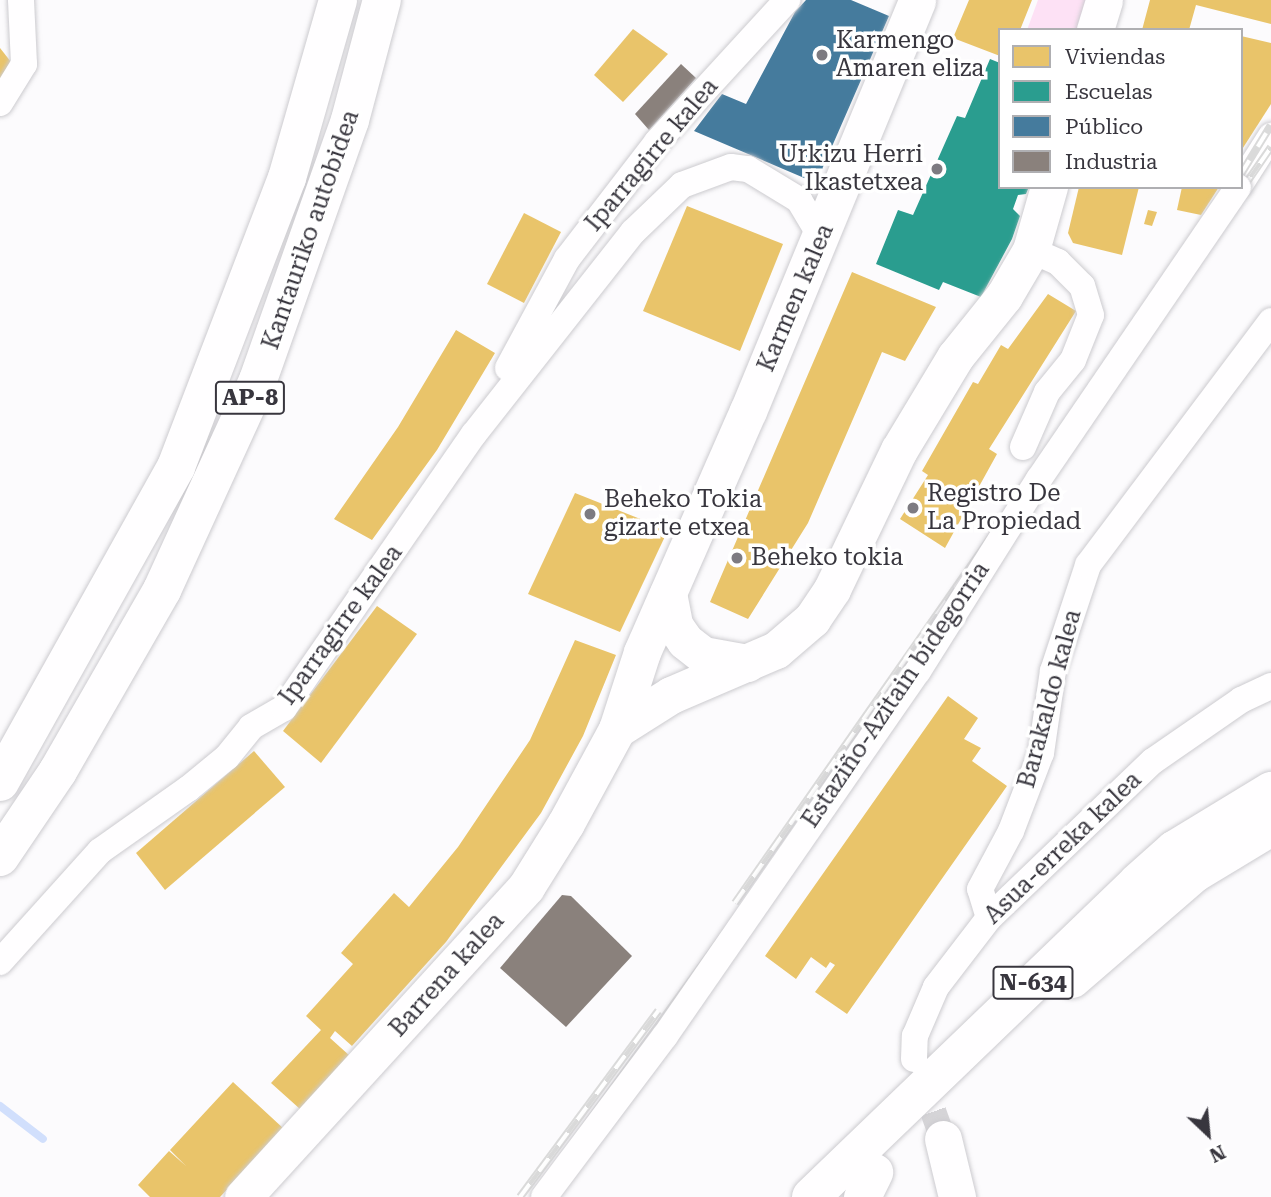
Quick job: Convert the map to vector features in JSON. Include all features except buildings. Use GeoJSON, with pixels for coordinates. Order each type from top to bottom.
{"type":"FeatureCollection","features":[{"type":"Feature","properties":{"kind":"highway","name":"Kantauriko autobidea"},"geometry":{"type":"LineString","coordinates":[[0,782],[24,745],[176,467],[287,178],[338,0]]}},
{"type":"Feature","properties":{"kind":"highway","name":"Kantauriko autobidea"},"geometry":{"type":"LineString","coordinates":[[0,857],[58,771],[162,590],[258,380],[350,120],[382,0]]}},
{"type":"Feature","properties":{"kind":"highway","name":"N-634"},"geometry":{"type":"LineString","coordinates":[[811,1197],[1136,883],[1208,827],[1271,791]]}},
{"type":"Feature","properties":{"kind":"highway","name":"N-634"},"geometry":{"type":"LineString","coordinates":[[861,1189],[1070,982],[1151,910],[1195,873],[1271,827]]}},
{"type":"Feature","properties":{"kind":"street"},"geometry":{"type":"LineString","coordinates":[[0,103],[24,64],[21,0]]}},
{"type":"Feature","properties":{"kind":"street","name":"Iparragirre kalea"},"geometry":{"type":"LineString","coordinates":[[474,434],[567,259],[657,142],[787,0]]}},
{"type":"Feature","properties":{"kind":"street","name":"Karmen kalea"},"geometry":{"type":"LineString","coordinates":[[617,729],[642,652],[821,237],[917,0]]}},
{"type":"Feature","properties":{"kind":"street"},"geometry":{"type":"LineString","coordinates":[[1096,28],[1104,0]]}},
{"type":"Feature","properties":{"kind":"street","name":"Estaziño-Azitain bidegorria"},"geometry":{"type":"LineString","coordinates":[[1243,180],[1271,136]]}},
{"type":"Feature","properties":{"kind":"street","name":"Iparragirre kalea"},"geometry":{"type":"LineString","coordinates":[[0,962],[100,851],[188,789],[227,757],[251,727],[284,708],[474,434],[633,232],[682,185],[731,167],[748,169],[799,200],[821,237]]}},
{"type":"Feature","properties":{"kind":"street"},"geometry":{"type":"LineString","coordinates":[[617,729],[671,695],[776,650],[812,619],[832,589],[899,450],[955,357],[1004,296],[1031,250],[1048,189]]}},
{"type":"Feature","properties":{"kind":"street","name":"Estaziño-Azitain bidegorria"},"geometry":{"type":"LineString","coordinates":[[544,1197],[665,1036],[918,671],[1039,478],[1237,189]]}},
{"type":"Feature","properties":{"kind":"street"},"geometry":{"type":"LineString","coordinates":[[1023,447],[1047,392],[1073,360],[1091,314],[1082,286],[1058,262],[1031,250]]}},
{"type":"Feature","properties":{"kind":"street","name":"Barakaldo kalea"},"geometry":{"type":"LineString","coordinates":[[989,918],[981,889],[1011,831],[1041,753],[1053,671],[1087,565],[1271,321]]}},
{"type":"Feature","properties":{"kind":"street"},"geometry":{"type":"LineString","coordinates":[[668,593],[674,625],[685,641],[703,654],[747,663]]}},
{"type":"Feature","properties":{"kind":"street","name":"Asua-erreka kalea"},"geometry":{"type":"LineString","coordinates":[[914,1059],[915,1036],[930,999],[989,918],[1153,761],[1241,700],[1271,686]]}},
{"type":"Feature","properties":{"kind":"street","name":"Barrena kalea"},"geometry":{"type":"LineString","coordinates":[[243,1197],[526,887],[617,729]]}},
{"type":"Feature","properties":{"kind":"street"},"geometry":{"type":"LineString","coordinates":[[943,1139],[952,1164],[957,1197]]}},
{"type":"Feature","properties":{"kind":"shaded area"},"geometry":{"type":"Polygon","coordinates":[[[1038,0],[1086,0],[1078,28],[1028,28],[1038,0]]]}},
{"type":"Feature","properties":{"kind":"waterway"},"geometry":{"type":"LineString","coordinates":[[0,1106],[43,1139]]}},
{"type":"Feature","properties":{"kind":"tunnel"},"geometry":{"type":"LineString","coordinates":[[920,1075],[943,1139]]}},
{"type":"Feature","properties":{"kind":"railway"},"geometry":{"type":"LineString","coordinates":[[1243,171],[1271,125]]}},
{"type":"Feature","properties":{"kind":"railway"},"geometry":{"type":"LineString","coordinates":[[1243,188],[1271,147]]}},
{"type":"Feature","properties":{"kind":"railway"},"geometry":{"type":"LineString","coordinates":[[534,1197],[824,796],[1242,189]]}},
{"type":"Feature","properties":{"kind":"railway"},"geometry":{"type":"LineString","coordinates":[[735,903],[1184,261]]}},
{"type":"Feature","properties":{"kind":"railway"},"geometry":{"type":"LineString","coordinates":[[520,1197],[658,1011]]}},
{"type":"Feature","properties":{"kind":"place","name":"Karmengo Amaren eliza"},"geometry":{"type":"Point","coordinates":[822,55]}},
{"type":"Feature","properties":{"kind":"place","name":"Urkizu Herri Ikastetxea"},"geometry":{"type":"Point","coordinates":[937,169]}},
{"type":"Feature","properties":{"kind":"place","name":"Registro De La Propiedad"},"geometry":{"type":"Point","coordinates":[913,508]}},
{"type":"Feature","properties":{"kind":"place","name":"Beheko Tokia gizarte etxea"},"geometry":{"type":"Point","coordinates":[590,514]}},
{"type":"Feature","properties":{"kind":"place","name":"Beheko tokia"},"geometry":{"type":"Point","coordinates":[737,558]}}]}
